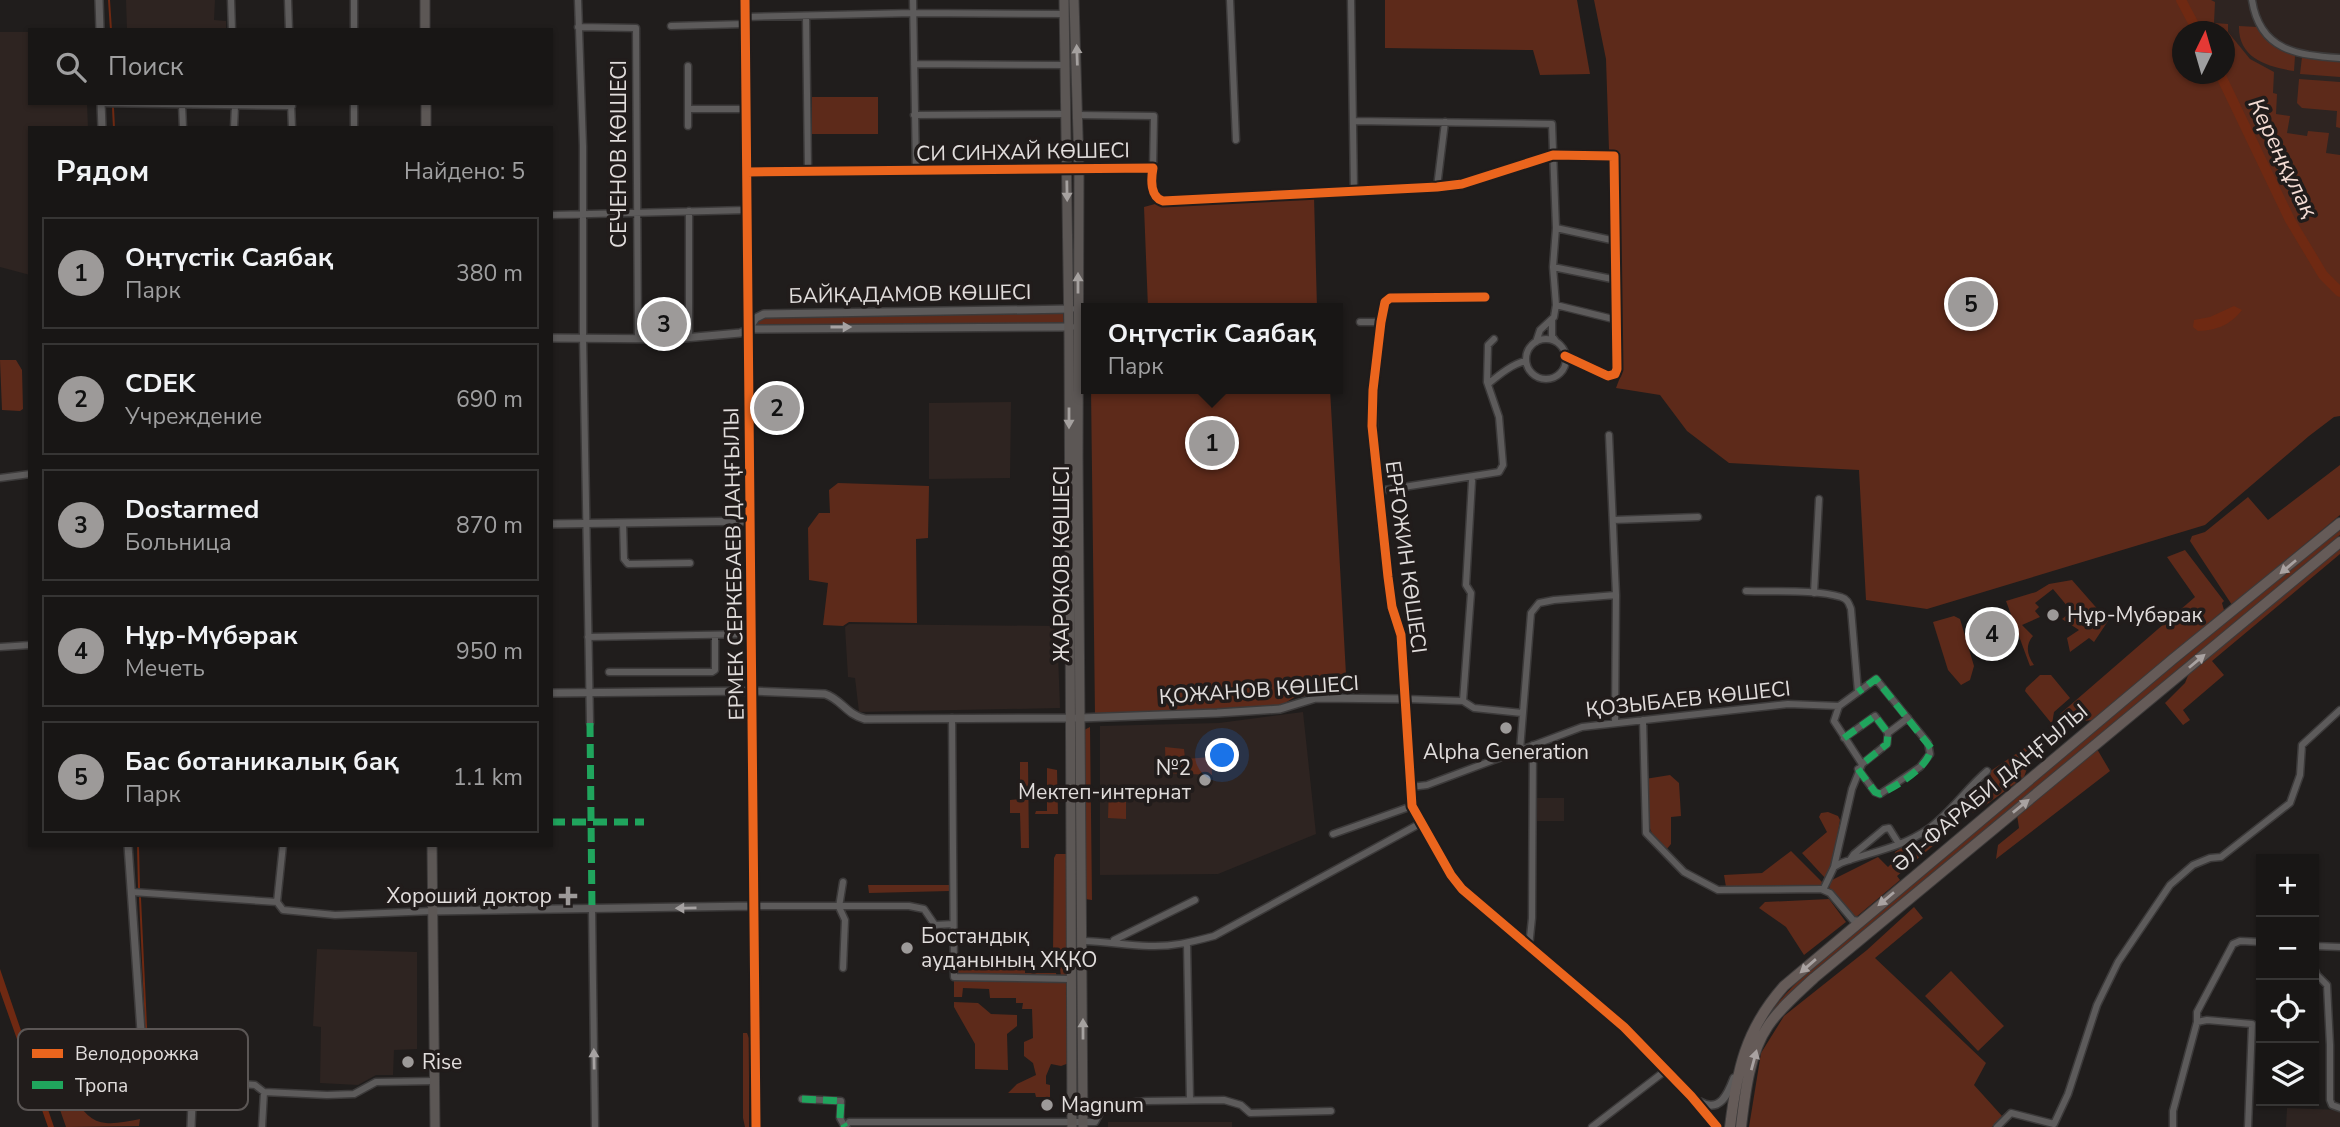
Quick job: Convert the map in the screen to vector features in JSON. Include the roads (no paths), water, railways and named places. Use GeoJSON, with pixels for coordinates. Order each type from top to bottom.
{"type":"FeatureCollection","features":[{"type":"Feature","properties":{"kind":"main road"},"geometry":{"type":"LineString","coordinates":[[425,0],[425,28]]}},
{"type":"Feature","properties":{"kind":"main road","name":"ЖАРОКОВ КӨШЕСІ"},"geometry":{"type":"LineString","coordinates":[[1064,0],[1066,169],[1074,327],[1069,718],[1072,1125]]}},
{"type":"Feature","properties":{"kind":"main road","name":"ЖАРОКОВ КӨШЕСІ"},"geometry":{"type":"LineString","coordinates":[[1073,309],[1079,169],[1074,0]]}},
{"type":"Feature","properties":{"kind":"main road"},"geometry":{"type":"LineString","coordinates":[[426,105],[426,126]]}},
{"type":"Feature","properties":{"kind":"main road","name":"ЖАРОКОВ КӨШЕСІ"},"geometry":{"type":"LineString","coordinates":[[1074,449],[1083,1064],[1087,1124]]}},
{"type":"Feature","properties":{"kind":"main road","name":"ӘЛ-ФАРАБИ ДАҢҒЫЛЫ"},"geometry":{"type":"LineString","coordinates":[[1730,1127],[1745,1047],[1763,1012],[1784,986],[2340,523]]}},
{"type":"Feature","properties":{"kind":"main road","name":"ӘЛ-ФАРАБИ ДАҢҒЫЛЫ"},"geometry":{"type":"LineString","coordinates":[[1741,1127],[1755,1054],[1774,1017],[1814,978],[2340,542]]}},
{"type":"Feature","properties":{"kind":"main road"},"geometry":{"type":"LineString","coordinates":[[432,847],[435,1127]]}},
{"type":"Feature","properties":{"kind":"main road"},"geometry":{"type":"LineString","coordinates":[[1073,1064],[1083,1064]]}},
{"type":"Feature","properties":{"kind":"street"},"geometry":{"type":"LineString","coordinates":[[99,0],[100,28]]}},
{"type":"Feature","properties":{"kind":"street"},"geometry":{"type":"LineString","coordinates":[[231,0],[232,28]]}},
{"type":"Feature","properties":{"kind":"street"},"geometry":{"type":"LineString","coordinates":[[288,0],[289,28]]}},
{"type":"Feature","properties":{"kind":"street"},"geometry":{"type":"LineString","coordinates":[[354,0],[354,28]]}},
{"type":"Feature","properties":{"kind":"street","name":"ЕРМЕК СЕРКЕБАЕВ ДАҢҒЫЛЫ"},"geometry":{"type":"LineString","coordinates":[[745,0],[755,1127]]}},
{"type":"Feature","properties":{"kind":"street"},"geometry":{"type":"LineString","coordinates":[[913,0],[916,170]]}},
{"type":"Feature","properties":{"kind":"street"},"geometry":{"type":"LineString","coordinates":[[1230,0],[1236,140]]}},
{"type":"Feature","properties":{"kind":"street"},"geometry":{"type":"LineString","coordinates":[[1350,0],[1354,191],[1462,184],[1553,155],[1614,156],[1617,369],[1612,376],[1565,356]]}},
{"type":"Feature","properties":{"kind":"street"},"geometry":{"type":"LineString","coordinates":[[2252,0],[2259,24],[2280,46],[2298,55],[2340,58]]}},
{"type":"Feature","properties":{"kind":"street"},"geometry":{"type":"LineString","coordinates":[[577,1],[583,214],[590,723]]}},
{"type":"Feature","properties":{"kind":"street"},"geometry":{"type":"LineString","coordinates":[[671,26],[806,16],[913,13],[1065,14]]}},
{"type":"Feature","properties":{"kind":"street"},"geometry":{"type":"LineString","coordinates":[[806,16],[808,171]]}},
{"type":"Feature","properties":{"kind":"street","name":"СЕЧЕНОВ КӨШЕСІ"},"geometry":{"type":"LineString","coordinates":[[579,27],[636,28],[638,338]]}},
{"type":"Feature","properties":{"kind":"street"},"geometry":{"type":"LineString","coordinates":[[914,64],[1066,65]]}},
{"type":"Feature","properties":{"kind":"street"},"geometry":{"type":"LineString","coordinates":[[688,66],[688,126]]}},
{"type":"Feature","properties":{"kind":"street"},"geometry":{"type":"LineString","coordinates":[[101,105],[102,126]]}},
{"type":"Feature","properties":{"kind":"street"},"geometry":{"type":"LineString","coordinates":[[183,126],[182,105],[291,105],[292,126]]}},
{"type":"Feature","properties":{"kind":"street"},"geometry":{"type":"LineString","coordinates":[[233,105],[234,126]]}},
{"type":"Feature","properties":{"kind":"street"},"geometry":{"type":"LineString","coordinates":[[354,105],[354,126]]}},
{"type":"Feature","properties":{"kind":"street"},"geometry":{"type":"LineString","coordinates":[[688,109],[746,108]]}},
{"type":"Feature","properties":{"kind":"street"},"geometry":{"type":"LineString","coordinates":[[914,115],[1066,114]]}},
{"type":"Feature","properties":{"kind":"street"},"geometry":{"type":"LineString","coordinates":[[1078,116],[1154,116],[1153,168]]}},
{"type":"Feature","properties":{"kind":"street"},"geometry":{"type":"LineString","coordinates":[[1353,121],[1552,124],[1556,228],[1553,267],[1556,305],[1552,336],[1565,356],[1563,369],[1551,379],[1535,377],[1526,361],[1528,350],[1536,342],[1540,330],[1552,320]]}},
{"type":"Feature","properties":{"kind":"street"},"geometry":{"type":"LineString","coordinates":[[1437,187],[1445,122]]}},
{"type":"Feature","properties":{"kind":"street","name":"СИ СИНХАЙ КӨШЕСІ"},"geometry":{"type":"LineString","coordinates":[[747,172],[1153,168],[1154,195],[1163,201],[1354,191]]}},
{"type":"Feature","properties":{"kind":"street"},"geometry":{"type":"LineString","coordinates":[[553,215],[747,210]]}},
{"type":"Feature","properties":{"kind":"street"},"geometry":{"type":"LineString","coordinates":[[689,211],[689,333]]}},
{"type":"Feature","properties":{"kind":"street"},"geometry":{"type":"LineString","coordinates":[[1556,228],[1616,241]]}},
{"type":"Feature","properties":{"kind":"street"},"geometry":{"type":"LineString","coordinates":[[1553,267],[1617,280]]}},
{"type":"Feature","properties":{"kind":"street","name":"ЕРҒОЖИН КӨШЕСІ"},"geometry":{"type":"LineString","coordinates":[[1485,298],[1390,298],[1385,302],[1381,322],[1372,426],[1392,607],[1401,635],[1412,806],[1451,875],[1462,889],[1624,1027],[1717,1127]]}},
{"type":"Feature","properties":{"kind":"street"},"geometry":{"type":"LineString","coordinates":[[1556,305],[1617,320]]}},
{"type":"Feature","properties":{"kind":"street","name":"БАЙҚАДАМОВ КӨШЕСІ"},"geometry":{"type":"LineString","coordinates":[[749,329],[756,318],[764,314],[1073,309]]}},
{"type":"Feature","properties":{"kind":"street"},"geometry":{"type":"LineString","coordinates":[[817,312],[817,327]]}},
{"type":"Feature","properties":{"kind":"street"},"geometry":{"type":"LineString","coordinates":[[1360,322],[1381,322]]}},
{"type":"Feature","properties":{"kind":"street","name":"БАЙҚАДАМОВ КӨШЕСІ"},"geometry":{"type":"LineString","coordinates":[[553,338],[683,339],[740,333],[749,329],[817,327],[1074,327]]}},
{"type":"Feature","properties":{"kind":"street"},"geometry":{"type":"LineString","coordinates":[[1378,491],[1499,472],[1503,465],[1499,417],[1488,384],[1488,345],[1494,339]]}},
{"type":"Feature","properties":{"kind":"street"},"geometry":{"type":"LineString","coordinates":[[1536,342],[1546,339],[1556,342]]}},
{"type":"Feature","properties":{"kind":"street"},"geometry":{"type":"LineString","coordinates":[[1488,384],[1498,375],[1526,361]]}},
{"type":"Feature","properties":{"kind":"street"},"geometry":{"type":"LineString","coordinates":[[1609,435],[1616,595],[1615,722]]}},
{"type":"Feature","properties":{"kind":"street"},"geometry":{"type":"LineString","coordinates":[[0,478],[28,474]]}},
{"type":"Feature","properties":{"kind":"street"},"geometry":{"type":"LineString","coordinates":[[1463,701],[1471,593],[1466,585],[1472,481]]}},
{"type":"Feature","properties":{"kind":"street"},"geometry":{"type":"LineString","coordinates":[[1814,593],[1819,499]]}},
{"type":"Feature","properties":{"kind":"street"},"geometry":{"type":"LineString","coordinates":[[1614,520],[1698,517]]}},
{"type":"Feature","properties":{"kind":"street"},"geometry":{"type":"LineString","coordinates":[[553,524],[751,521]]}},
{"type":"Feature","properties":{"kind":"street"},"geometry":{"type":"LineString","coordinates":[[623,524],[624,559],[628,564],[690,563]]}},
{"type":"Feature","properties":{"kind":"street"},"geometry":{"type":"LineString","coordinates":[[1746,590],[1814,593],[1848,600],[1858,692]]}},
{"type":"Feature","properties":{"kind":"street"},"geometry":{"type":"LineString","coordinates":[[1520,750],[1531,613],[1539,603],[1616,595]]}},
{"type":"Feature","properties":{"kind":"street"},"geometry":{"type":"LineString","coordinates":[[588,637],[752,634]]}},
{"type":"Feature","properties":{"kind":"street"},"geometry":{"type":"LineString","coordinates":[[609,672],[712,672],[715,670],[715,636]]}},
{"type":"Feature","properties":{"kind":"street"},"geometry":{"type":"LineString","coordinates":[[0,647],[28,645]]}},
{"type":"Feature","properties":{"kind":"street"},"geometry":{"type":"LineString","coordinates":[[1876,679],[1930,745],[1930,754],[1920,767],[1880,794],[1875,792],[1834,721],[1839,706],[1876,679]]}},
{"type":"Feature","properties":{"kind":"street"},"geometry":{"type":"LineString","coordinates":[[553,693],[752,691],[825,694],[834,698],[850,714],[865,719],[1069,718]]}},
{"type":"Feature","properties":{"kind":"street","name":"ҚОЖАНОВ КӨШЕСІ"},"geometry":{"type":"LineString","coordinates":[[1069,718],[1280,709],[1316,698],[1463,701],[1474,708],[1522,713]]}},
{"type":"Feature","properties":{"kind":"street","name":"ҚОЗЫБАЕВ КӨШЕСІ"},"geometry":{"type":"LineString","coordinates":[[1411,787],[1427,785],[1582,727],[1788,704],[1839,706]]}},
{"type":"Feature","properties":{"kind":"street"},"geometry":{"type":"LineString","coordinates":[[1997,1127],[2011,1113],[2054,1125],[2068,1094],[2105,985],[2169,885],[2193,865],[2221,857],[2290,803],[2300,775],[2302,744],[2340,710]]}},
{"type":"Feature","properties":{"kind":"street"},"geometry":{"type":"LineString","coordinates":[[1825,891],[1834,867],[1860,767],[1887,744],[1888,733],[1875,716],[1844,738]]}},
{"type":"Feature","properties":{"kind":"street"},"geometry":{"type":"LineString","coordinates":[[952,718],[954,977],[1072,979]]}},
{"type":"Feature","properties":{"kind":"street"},"geometry":{"type":"LineString","coordinates":[[1888,733],[1908,718]]}},
{"type":"Feature","properties":{"kind":"street"},"geometry":{"type":"LineString","coordinates":[[1643,720],[1646,833],[1671,859],[1696,880],[1718,890],[1825,891],[1856,925]]}},
{"type":"Feature","properties":{"kind":"street"},"geometry":{"type":"LineString","coordinates":[[1529,947],[1532,918],[1533,745]]}},
{"type":"Feature","properties":{"kind":"street"},"geometry":{"type":"LineString","coordinates":[[1834,867],[1885,851],[1927,830],[1987,771]]}},
{"type":"Feature","properties":{"kind":"street"},"geometry":{"type":"LineString","coordinates":[[1334,834],[1412,806]]}},
{"type":"Feature","properties":{"kind":"street"},"geometry":{"type":"LineString","coordinates":[[1083,941],[1112,941],[1149,946],[1187,944],[1214,936],[1421,823]]}},
{"type":"Feature","properties":{"kind":"street"},"geometry":{"type":"LineString","coordinates":[[1850,860],[1854,853],[1884,829],[1889,828],[1899,844]]}},
{"type":"Feature","properties":{"kind":"street"},"geometry":{"type":"LineString","coordinates":[[128,847],[141,1029]]}},
{"type":"Feature","properties":{"kind":"street"},"geometry":{"type":"LineString","coordinates":[[283,847],[277,902],[283,911],[289,913],[335,915],[754,906],[915,906],[924,909],[935,925],[953,924]]}},
{"type":"Feature","properties":{"kind":"street"},"geometry":{"type":"LineString","coordinates":[[843,883],[839,907],[845,920],[843,968]]}},
{"type":"Feature","properties":{"kind":"street"},"geometry":{"type":"LineString","coordinates":[[132,892],[277,902]]}},
{"type":"Feature","properties":{"kind":"street"},"geometry":{"type":"LineString","coordinates":[[1112,941],[1195,900]]}},
{"type":"Feature","properties":{"kind":"street"},"geometry":{"type":"LineString","coordinates":[[592,910],[596,1127]]}},
{"type":"Feature","properties":{"kind":"street"},"geometry":{"type":"LineString","coordinates":[[2173,1127],[2173,1111],[2197,1022],[2197,1012],[2233,944],[2240,941],[2256,942]]}},
{"type":"Feature","properties":{"kind":"street"},"geometry":{"type":"LineString","coordinates":[[1187,944],[1190,1100]]}},
{"type":"Feature","properties":{"kind":"street"},"geometry":{"type":"LineString","coordinates":[[2319,946],[2340,947]]}},
{"type":"Feature","properties":{"kind":"street"},"geometry":{"type":"LineString","coordinates":[[2319,978],[2327,985],[2330,1100],[2332,1105],[2340,1108]]}},
{"type":"Feature","properties":{"kind":"street"},"geometry":{"type":"LineString","coordinates":[[2197,1022],[2207,1020],[2252,1024],[2248,1127]]}},
{"type":"Feature","properties":{"kind":"street"},"geometry":{"type":"LineString","coordinates":[[1691,1096],[1709,1106],[1721,1102],[1729,1092],[1745,1047]]}},
{"type":"Feature","properties":{"kind":"street"},"geometry":{"type":"LineString","coordinates":[[1592,1127],[1665,1071]]}},
{"type":"Feature","properties":{"kind":"street"},"geometry":{"type":"LineString","coordinates":[[248,1084],[255,1085],[264,1092],[354,1094],[376,1082],[435,1082]]}},
{"type":"Feature","properties":{"kind":"street"},"geometry":{"type":"LineString","coordinates":[[262,1127],[264,1092]]}},
{"type":"Feature","properties":{"kind":"street"},"geometry":{"type":"LineString","coordinates":[[802,1099],[841,1101],[840,1118],[845,1127],[849,1122],[1087,1124],[1095,1122],[1102,1109],[1110,1105],[1146,1101],[1224,1100],[1241,1105],[1250,1113],[1331,1111]]}},
{"type":"Feature","properties":{"kind":"waterway"},"geometry":{"type":"LineString","coordinates":[[109,0],[111,28]]}},
{"type":"Feature","properties":{"kind":"waterway","name":"Кереңқұлақ"},"geometry":{"type":"LineString","coordinates":[[2181,0],[2192,21]]}},
{"type":"Feature","properties":{"kind":"waterway","name":"Кереңқұлақ"},"geometry":{"type":"LineString","coordinates":[[2225,84],[2290,220],[2323,275],[2340,292]]}},
{"type":"Feature","properties":{"kind":"waterway"},"geometry":{"type":"LineString","coordinates":[[113,108],[114,126]]}},
{"type":"Feature","properties":{"kind":"waterway"},"geometry":{"type":"LineString","coordinates":[[138,847],[139,889]]}},
{"type":"Feature","properties":{"kind":"waterway"},"geometry":{"type":"LineString","coordinates":[[140,898],[146,1029]]}},
{"type":"Feature","properties":{"kind":"place","name":"Бас ботаникалық бақ"},"geometry":{"type":"Point","coordinates":[1971,304]}},
{"type":"Feature","properties":{"kind":"place","name":"Dostarmed"},"geometry":{"type":"Point","coordinates":[664,324]}},
{"type":"Feature","properties":{"kind":"place","name":"CDEK"},"geometry":{"type":"Point","coordinates":[777,408]}},
{"type":"Feature","properties":{"kind":"place","name":"Оңтүстік Саябақ"},"geometry":{"type":"Point","coordinates":[1212,443]}},
{"type":"Feature","properties":{"kind":"place","name":"Нұр-Мубәрак"},"geometry":{"type":"Point","coordinates":[2053,615]}},
{"type":"Feature","properties":{"kind":"place","name":"Нұр-Мүбәрак"},"geometry":{"type":"Point","coordinates":[1992,634]}},
{"type":"Feature","properties":{"kind":"place","name":"Alpha Generation"},"geometry":{"type":"Point","coordinates":[1506,728]}},
{"type":"Feature","properties":{"kind":"place","name":"№2 Мектеп-интернат"},"geometry":{"type":"Point","coordinates":[1205,780]}},
{"type":"Feature","properties":{"kind":"place","name":"Хороший доктор"},"geometry":{"type":"Point","coordinates":[568,896]}},
{"type":"Feature","properties":{"kind":"place","name":"Бостандық ауданының ХҚКО"},"geometry":{"type":"Point","coordinates":[907,948]}},
{"type":"Feature","properties":{"kind":"place","name":"Rise"},"geometry":{"type":"Point","coordinates":[408,1062]}},
{"type":"Feature","properties":{"kind":"place","name":"Magnum"},"geometry":{"type":"Point","coordinates":[1047,1105]}}]}
